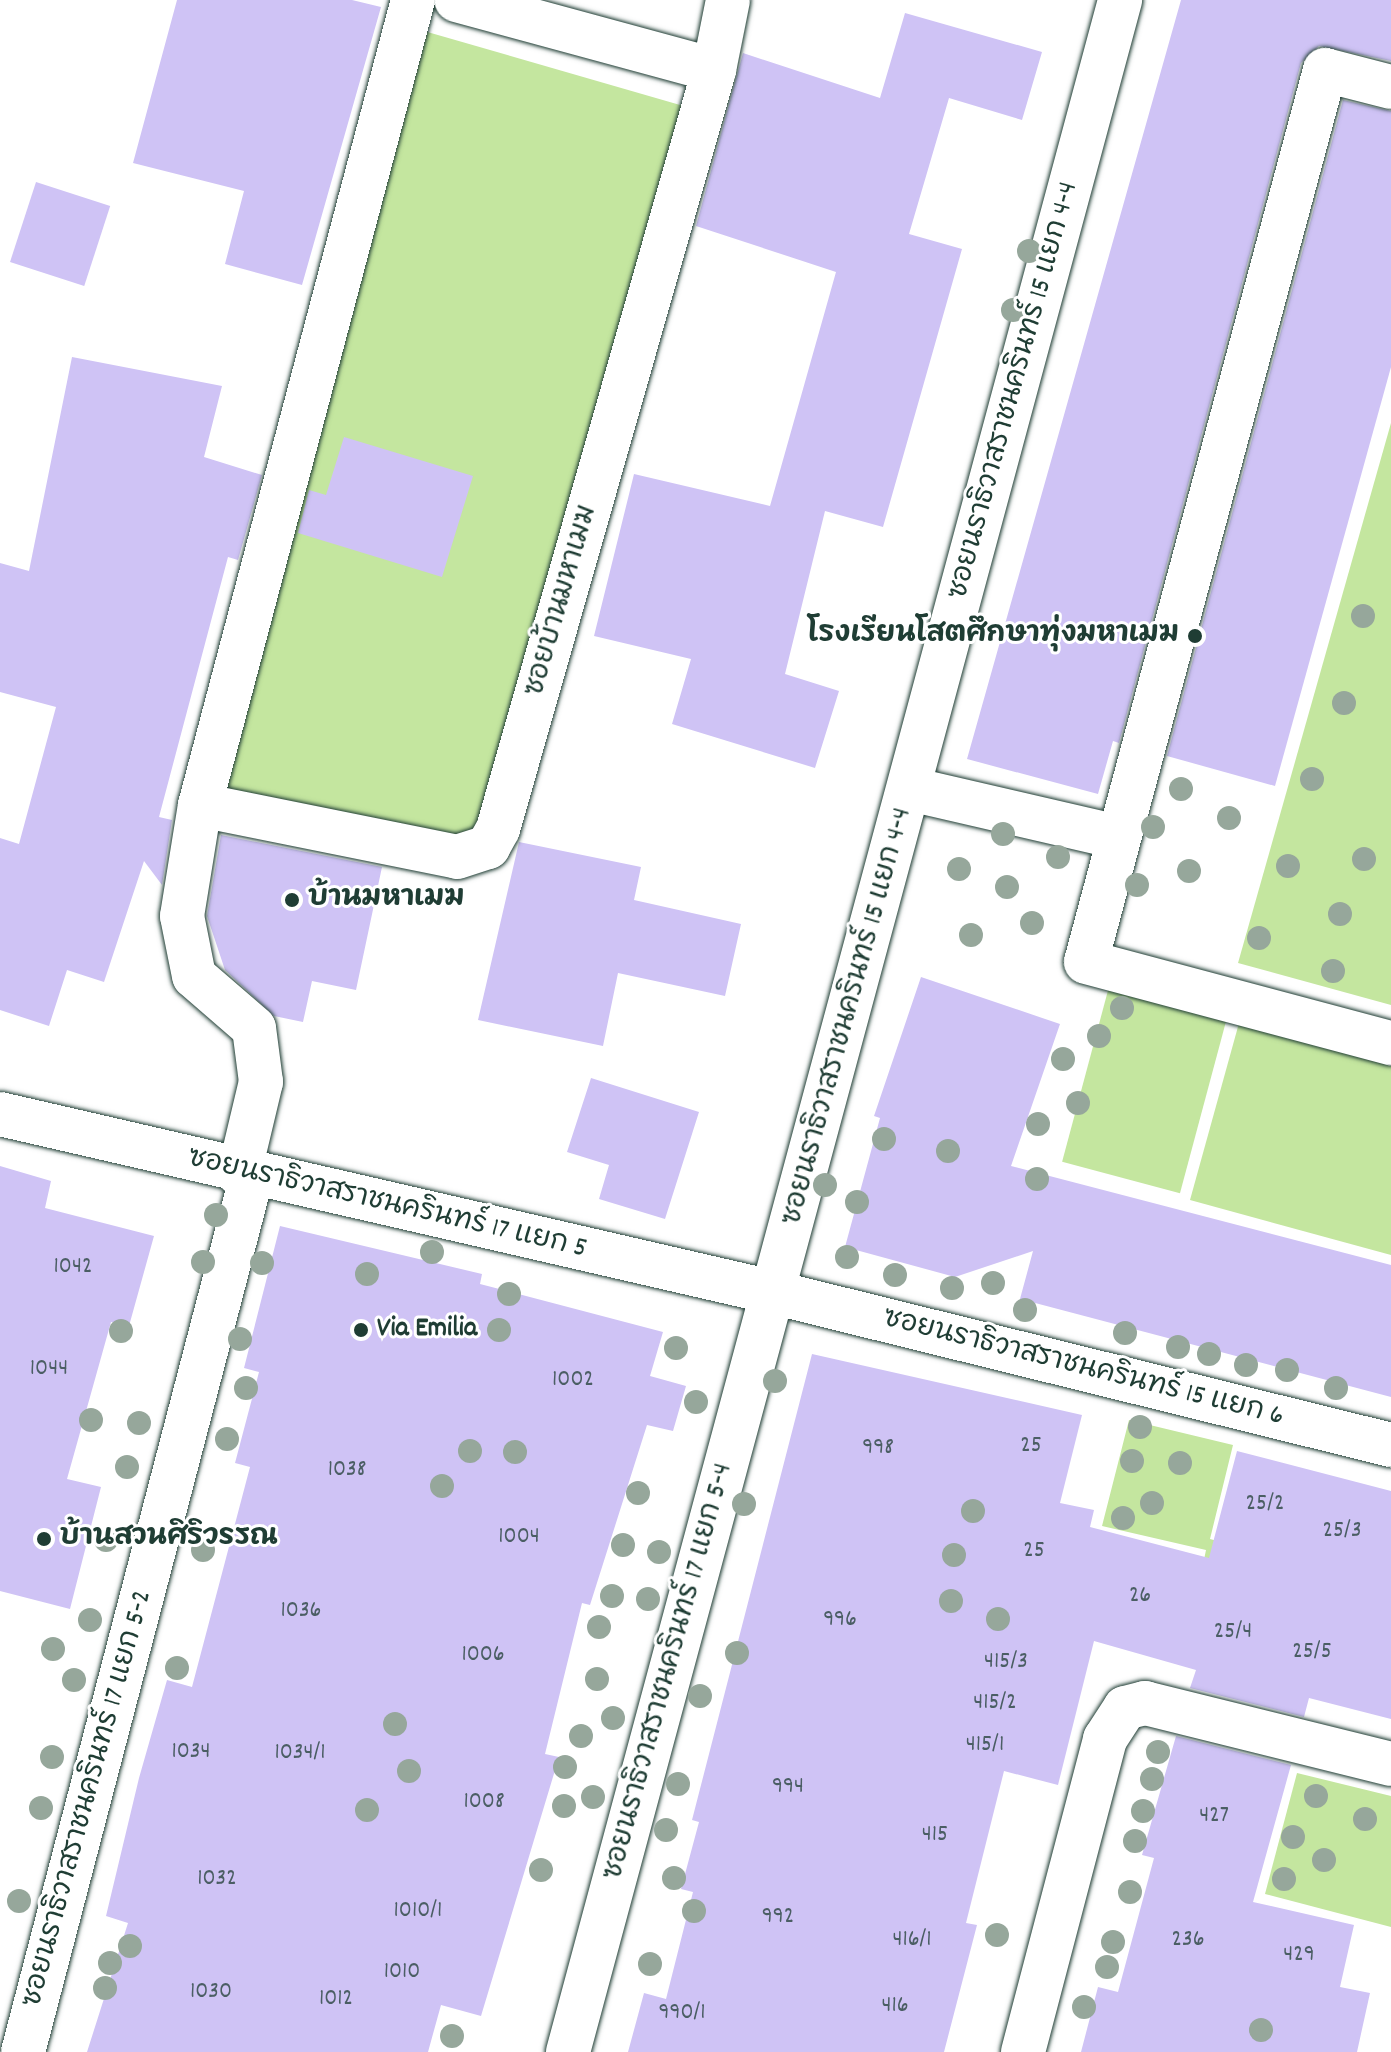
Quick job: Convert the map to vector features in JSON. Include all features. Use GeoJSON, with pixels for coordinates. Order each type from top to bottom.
{"type":"FeatureCollection","features":[{"type":"Feature","properties":{"kind":"street"},"geometry":{"type":"LineString","coordinates":[[246,1174],[261,1082],[254,1028],[194,976],[185,948],[182,916],[200,805],[413,0]]}},
{"type":"Feature","properties":{"kind":"street"},"geometry":{"type":"LineString","coordinates":[[456,0],[714,70]]}},
{"type":"Feature","properties":{"kind":"street","name":"ซอยบ้านมหาเมฆ"},"geometry":{"type":"LineString","coordinates":[[200,805],[457,857],[488,847],[714,70],[728,0]]}},
{"type":"Feature","properties":{"kind":"street","name":"ซอยนราธิวาสราชนครินทร์ 15 แยก 4-4"},"geometry":{"type":"LineString","coordinates":[[776,1293],[1120,0]]}},
{"type":"Feature","properties":{"kind":"street"},"geometry":{"type":"LineString","coordinates":[[1391,87],[1325,70],[1114,836],[1086,962],[1391,1043]]}},
{"type":"Feature","properties":{"kind":"street"},"geometry":{"type":"LineString","coordinates":[[910,789],[1114,836]]}},
{"type":"Feature","properties":{"kind":"street","name":"ซอยนราธิวาสราชนครินทร์ 17 แยก 5"},"geometry":{"type":"LineString","coordinates":[[0,1114],[246,1174],[776,1293]]}},
{"type":"Feature","properties":{"kind":"street","name":"ซอยนราธิวาสราชนครินทร์ 17 แยก 5-2"},"geometry":{"type":"LineString","coordinates":[[23,2052],[246,1174]]}},
{"type":"Feature","properties":{"kind":"street","name":"ซอยนราธิวาสราชนครินทร์ 15 แยก 6"},"geometry":{"type":"LineString","coordinates":[[776,1293],[1391,1445]]}},
{"type":"Feature","properties":{"kind":"street","name":"ซอยนราธิวาสราชนครินทร์ 17 แยก 5-4"},"geometry":{"type":"LineString","coordinates":[[568,2052],[667,1667],[776,1293]]}},
{"type":"Feature","properties":{"kind":"street"},"geometry":{"type":"LineString","coordinates":[[1023,2052],[1105,1739],[1125,1708],[1145,1703],[1391,1764]]}},
{"type":"Feature","properties":{"kind":"green space"},"geometry":{"type":"Polygon","coordinates":[[[424,31],[687,107],[484,829],[467,845],[217,795],[424,31]]]}},
{"type":"Feature","properties":{"kind":"green space"},"geometry":{"type":"Polygon","coordinates":[[[1391,423],[1391,1005],[1238,963],[1391,423]]]}},
{"type":"Feature","properties":{"kind":"green space"},"geometry":{"type":"Polygon","coordinates":[[[1110,983],[1228,1015],[1180,1193],[1062,1162],[1110,983]]]}},
{"type":"Feature","properties":{"kind":"green space"},"geometry":{"type":"Polygon","coordinates":[[[1239,1023],[1391,1066],[1391,1255],[1190,1200],[1239,1023]]]}},
{"type":"Feature","properties":{"kind":"green space"},"geometry":{"type":"Polygon","coordinates":[[[1129,1420],[1233,1445],[1210,1539],[1378,1584],[1200,1579],[1206,1550],[1102,1526],[1129,1420]]]}},
{"type":"Feature","properties":{"kind":"green space"},"geometry":{"type":"Polygon","coordinates":[[[1297,1773],[1391,1796],[1391,1927],[1265,1894],[1297,1773]]]}},
{"type":"Feature","properties":{"kind":"building"},"geometry":{"type":"Polygon","coordinates":[[[177,0],[352,0],[381,7],[302,285],[225,264],[244,191],[133,163],[177,0]]]}},
{"type":"Feature","properties":{"kind":"building"},"geometry":{"type":"Polygon","coordinates":[[[1181,0],[1391,0],[1391,61],[1319,46],[1301,63],[1119,743],[1113,741],[1098,794],[967,759],[1181,0]]]}},
{"type":"Feature","properties":{"kind":"building"},"geometry":{"type":"Polygon","coordinates":[[[905,13],[1042,52],[1022,120],[949,98],[909,234],[962,249],[883,527],[825,511],[785,674],[839,691],[815,768],[672,724],[691,659],[594,636],[634,474],[770,506],[836,272],[696,226],[743,53],[880,98],[905,13]]]}},
{"type":"Feature","properties":{"kind":"building"},"geometry":{"type":"Polygon","coordinates":[[[1343,100],[1391,111],[1391,367],[1275,786],[1167,756],[1343,100]]]}},
{"type":"Feature","properties":{"kind":"building"},"geometry":{"type":"Polygon","coordinates":[[[36,182],[110,206],[84,286],[10,262],[36,182]]]}},
{"type":"Feature","properties":{"kind":"building"},"geometry":{"type":"Polygon","coordinates":[[[72,357],[222,386],[204,457],[262,475],[238,560],[228,557],[159,817],[172,820],[162,885],[144,861],[104,982],[67,970],[49,1026],[0,1010],[0,838],[19,844],[56,707],[0,692],[0,563],[29,571],[72,357]]]}},
{"type":"Feature","properties":{"kind":"building"},"geometry":{"type":"Polygon","coordinates":[[[344,437],[473,476],[442,577],[298,533],[309,490],[326,495],[344,437]]]}},
{"type":"Feature","properties":{"kind":"building","name":"บ้านมหาเมฆ"},"geometry":{"type":"Polygon","coordinates":[[[221,835],[382,867],[356,990],[312,981],[303,1022],[274,1016],[225,970],[207,916],[221,835]]]}},
{"type":"Feature","properties":{"kind":"building"},"geometry":{"type":"Polygon","coordinates":[[[519,842],[641,867],[634,900],[741,924],[725,996],[618,973],[603,1046],[478,1020],[519,842]]]}},
{"type":"Feature","properties":{"kind":"building"},"geometry":{"type":"Polygon","coordinates":[[[921,977],[1060,1024],[1011,1166],[1391,1265],[1391,1397],[1020,1299],[1033,1251],[955,1277],[845,1247],[880,1118],[874,1116],[921,977]]]}},
{"type":"Feature","properties":{"kind":"building"},"geometry":{"type":"Polygon","coordinates":[[[591,1078],[699,1112],[665,1219],[599,1199],[609,1165],[567,1152],[591,1078]]]}},
{"type":"Feature","properties":{"kind":"building"},"geometry":{"type":"Polygon","coordinates":[[[0,1166],[51,1181],[45,1208],[154,1236],[129,1326],[111,1322],[67,1479],[101,1487],[70,1609],[0,1591],[0,1166]]]}},
{"type":"Feature","properties":{"kind":"building"},"geometry":{"type":"Polygon","coordinates":[[[280,1226],[482,1274],[480,1284],[663,1332],[650,1376],[686,1386],[673,1431],[647,1425],[590,1605],[582,1603],[545,1754],[559,1757],[481,2016],[441,2005],[428,2052],[87,2052],[128,1923],[106,1916],[139,1778],[167,1680],[192,1687],[250,1467],[235,1463],[259,1372],[244,1368],[280,1226]]]}},
{"type":"Feature","properties":{"kind":"building"},"geometry":{"type":"Polygon","coordinates":[[[812,1354],[1082,1415],[1060,1503],[1094,1510],[1090,1527],[1209,1558],[1237,1451],[1391,1491],[1391,1719],[1309,1698],[1304,1717],[1190,1688],[1196,1670],[1094,1641],[1058,1785],[1004,1771],[966,1923],[977,1925],[944,2052],[628,2052],[644,1993],[666,1999],[693,1892],[681,1889],[699,1822],[692,1820],[812,1354]]]}},
{"type":"Feature","properties":{"kind":"building"},"geometry":{"type":"Polygon","coordinates":[[[1176,1736],[1291,1765],[1253,1902],[1354,1925],[1340,1987],[1370,1993],[1357,2052],[1081,2052],[1098,1987],[1118,1992],[1154,1858],[1142,1855],[1176,1736]]]}},
{"type":"Feature","properties":{"kind":"place","name":"โรงเรียนโสตศึกษาทุ่งมหาเมฆ"},"geometry":{"type":"Point","coordinates":[1195,636]}},
{"type":"Feature","properties":{"kind":"place","name":"บ้านมหาเมฆ"},"geometry":{"type":"Point","coordinates":[292,900]}},
{"type":"Feature","properties":{"kind":"place","name":"Via Emilia"},"geometry":{"type":"Point","coordinates":[361,1330]}},
{"type":"Feature","properties":{"kind":"place","name":"บ้านสวนศิริวรรณ"},"geometry":{"type":"Point","coordinates":[44,1539]}}]}
